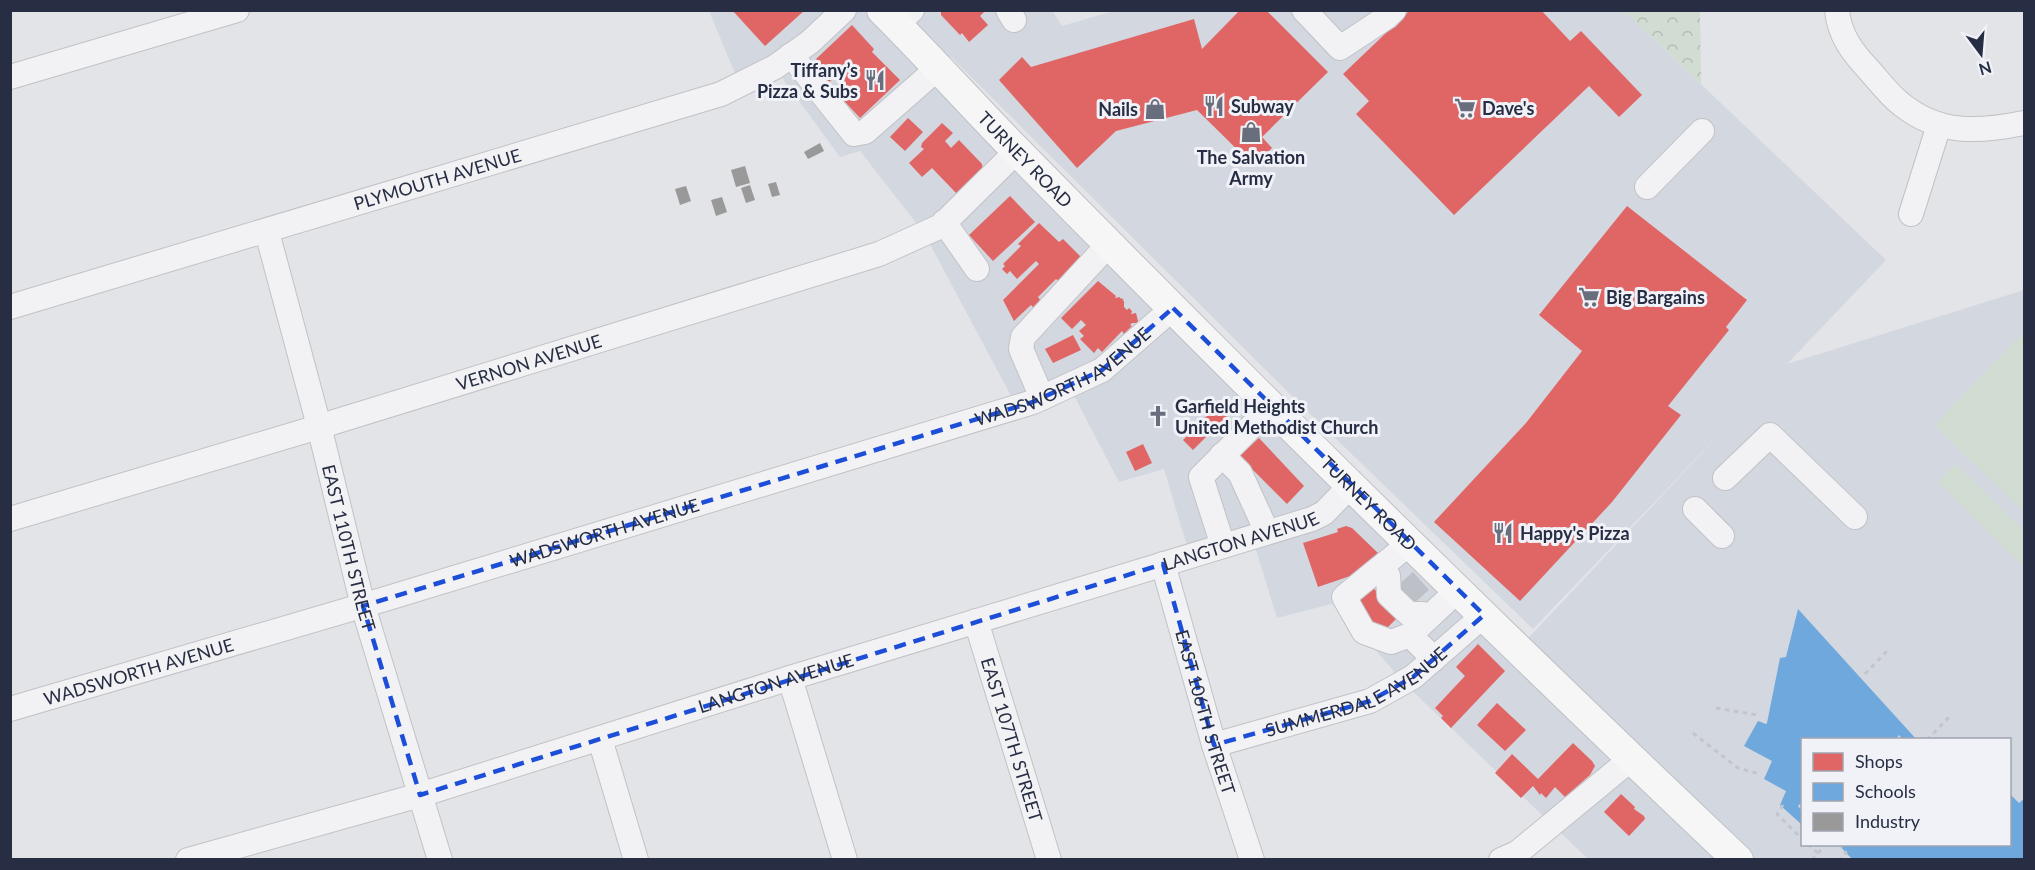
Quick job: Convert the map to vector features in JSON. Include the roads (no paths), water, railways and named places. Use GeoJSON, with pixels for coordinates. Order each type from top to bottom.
{"type":"FeatureCollection","features":[{"type":"Feature","properties":{"kind":"main road","name":"TURNEY ROAD"},"geometry":{"type":"LineString","coordinates":[[897,15],[938,68],[1017,151],[1271,407],[1409,544],[1738,860]]}},
{"type":"Feature","properties":{"kind":"street"},"geometry":{"type":"LineString","coordinates":[[10,76],[237,10]]}},
{"type":"Feature","properties":{"kind":"street","name":"PLYMOUTH AVENUE"},"geometry":{"type":"LineString","coordinates":[[10,308],[721,94],[775,67],[810,42],[844,10]]}},
{"type":"Feature","properties":{"kind":"street"},"geometry":{"type":"LineString","coordinates":[[1304,10],[1340,48],[1394,10]]}},
{"type":"Feature","properties":{"kind":"street"},"geometry":{"type":"LineString","coordinates":[[1837,10],[1843,37],[1860,61],[1900,103],[1922,117],[1939,125],[1962,130],[2025,123]]}},
{"type":"Feature","properties":{"kind":"street"},"geometry":{"type":"LineString","coordinates":[[791,55],[854,135],[865,132],[938,68]]}},
{"type":"Feature","properties":{"kind":"street"},"geometry":{"type":"LineString","coordinates":[[1911,214],[1939,125]]}},
{"type":"Feature","properties":{"kind":"street"},"geometry":{"type":"LineString","coordinates":[[1647,187],[1702,131]]}},
{"type":"Feature","properties":{"kind":"street","name":"VERNON AVENUE"},"geometry":{"type":"LineString","coordinates":[[10,519],[879,254],[941,226],[1017,151]]}},
{"type":"Feature","properties":{"kind":"street"},"geometry":{"type":"LineString","coordinates":[[944,222],[977,269]]}},
{"type":"Feature","properties":{"kind":"street","name":"EAST 110TH STREET"},"geometry":{"type":"LineString","coordinates":[[267,232],[319,426],[363,606],[440,860]]}},
{"type":"Feature","properties":{"kind":"street"},"geometry":{"type":"LineString","coordinates":[[1042,398],[1021,349],[1023,337],[1109,244]]}},
{"type":"Feature","properties":{"kind":"street","name":"WADSWORTH AVENUE"},"geometry":{"type":"LineString","coordinates":[[10,709],[363,606],[1042,398],[1102,370],[1173,308]]}},
{"type":"Feature","properties":{"kind":"street"},"geometry":{"type":"LineString","coordinates":[[1223,546],[1201,477],[1271,407]]}},
{"type":"Feature","properties":{"kind":"street"},"geometry":{"type":"LineString","coordinates":[[1725,478],[1770,435],[1855,518]]}},
{"type":"Feature","properties":{"kind":"street"},"geometry":{"type":"LineString","coordinates":[[1222,455],[1243,478],[1267,532]]}},
{"type":"Feature","properties":{"kind":"street","name":"LANGTON AVENUE"},"geometry":{"type":"LineString","coordinates":[[188,860],[238,852],[790,678],[1267,532],[1324,513],[1350,486]]}},
{"type":"Feature","properties":{"kind":"street"},"geometry":{"type":"LineString","coordinates":[[1695,509],[1722,536]]}},
{"type":"Feature","properties":{"kind":"street"},"geometry":{"type":"LineString","coordinates":[[1409,544],[1391,575],[1389,596],[1409,614],[1425,611],[1458,590]]}},
{"type":"Feature","properties":{"kind":"street","name":"EAST 106TH STREET"},"geometry":{"type":"LineString","coordinates":[[1163,564],[1214,745],[1252,860]]}},
{"type":"Feature","properties":{"kind":"street"},"geometry":{"type":"LineString","coordinates":[[1391,575],[1344,597],[1364,632],[1391,642],[1410,635],[1425,611]]}},
{"type":"Feature","properties":{"kind":"street","name":"SUMMERDALE AVENUE"},"geometry":{"type":"LineString","coordinates":[[1214,745],[1370,701],[1413,677],[1484,615]]}},
{"type":"Feature","properties":{"kind":"street","name":"EAST 107TH STREET"},"geometry":{"type":"LineString","coordinates":[[976,621],[1049,860]]}},
{"type":"Feature","properties":{"kind":"street"},"geometry":{"type":"LineString","coordinates":[[1410,635],[1434,659]]}},
{"type":"Feature","properties":{"kind":"street"},"geometry":{"type":"LineString","coordinates":[[790,678],[844,860]]}},
{"type":"Feature","properties":{"kind":"street"},"geometry":{"type":"LineString","coordinates":[[600,739],[636,860]]}},
{"type":"Feature","properties":{"kind":"street"},"geometry":{"type":"LineString","coordinates":[[1501,860],[1516,853],[1631,759]]}},
{"type":"Feature","properties":{"kind":"tunnel"},"geometry":{"type":"LineString","coordinates":[[1404,580],[1424,602]]}},
{"type":"Feature","properties":{"kind":"place","name":"Tiffany’s Pizza & Subs"},"geometry":{"type":"Point","coordinates":[875,80]}},
{"type":"Feature","properties":{"kind":"place","name":"Subway"},"geometry":{"type":"Point","coordinates":[1214,106]}},
{"type":"Feature","properties":{"kind":"place","name":"Dave's"},"geometry":{"type":"Point","coordinates":[1465,108]}},
{"type":"Feature","properties":{"kind":"place","name":"Nails"},"geometry":{"type":"Point","coordinates":[1155,109]}},
{"type":"Feature","properties":{"kind":"place","name":"The Salvation Army"},"geometry":{"type":"Point","coordinates":[1251,132]}},
{"type":"Feature","properties":{"kind":"place","name":"Big Bargains"},"geometry":{"type":"Point","coordinates":[1589,297]}},
{"type":"Feature","properties":{"kind":"place","name":"Garfield Heights United Methodist Church"},"geometry":{"type":"Point","coordinates":[1158,416]}},
{"type":"Feature","properties":{"kind":"place","name":"Happy's Pizza"},"geometry":{"type":"Point","coordinates":[1503,533]}}]}
